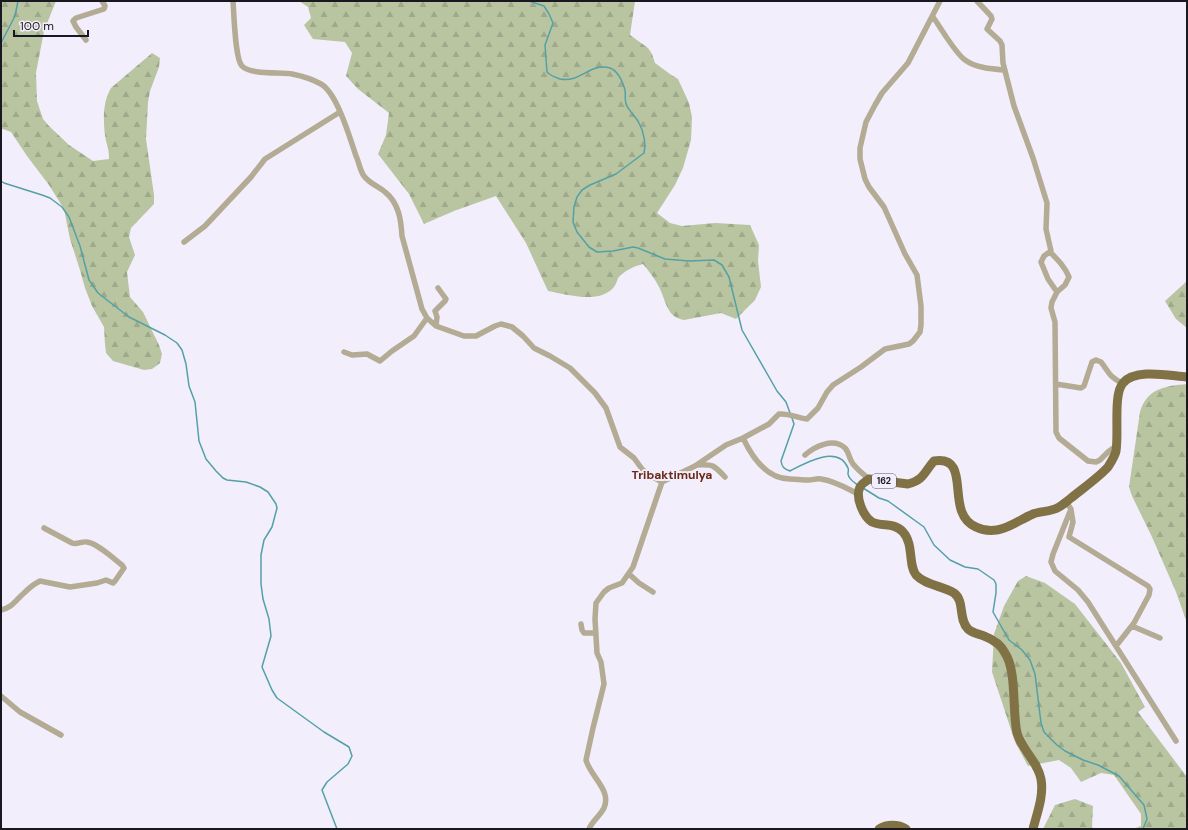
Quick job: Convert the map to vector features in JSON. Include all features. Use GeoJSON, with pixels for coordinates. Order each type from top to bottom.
{"type":"FeatureCollection","features":[{"type":"Feature","properties":{"kind":"main road"},"geometry":{"type":"LineString","coordinates":[[1122,383],[1131,376],[1139,374],[1187,378]]}},
{"type":"Feature","properties":{"kind":"main road","name":"162"},"geometry":{"type":"LineString","coordinates":[[858,494],[861,486],[869,479],[908,484],[920,479],[934,460],[940,460],[946,461],[952,465],[956,472],[960,510],[964,518],[972,525],[987,530],[996,530],[1005,528],[1034,514],[1068,506],[1107,467],[1114,457],[1118,422],[1116,410],[1122,383]]}},
{"type":"Feature","properties":{"kind":"main road"},"geometry":{"type":"LineString","coordinates":[[858,494],[860,503],[869,519],[878,524],[893,525],[902,530],[905,534],[909,543],[916,575],[922,580],[954,594],[959,601],[963,621],[968,629],[993,641],[1003,648],[1007,654],[1011,673],[1017,732],[1021,744],[1040,777],[1041,797],[1033,829]]}},
{"type":"Feature","properties":{"kind":"main road"},"geometry":{"type":"LineString","coordinates":[[879,829],[884,826],[892,825],[902,826],[906,829]]}},
{"type":"Feature","properties":{"kind":"street"},"geometry":{"type":"LineString","coordinates":[[86,40],[76,27],[73,20],[104,9],[105,6],[102,1]]}},
{"type":"Feature","properties":{"kind":"street"},"geometry":{"type":"LineString","coordinates":[[233,1],[238,58],[242,67],[250,71],[293,74],[314,80],[329,91],[340,112],[363,175],[369,182],[385,192],[396,205],[401,224],[402,236],[422,309],[427,318],[436,326],[470,337],[480,335],[495,326],[507,325],[515,329],[534,348],[570,368],[595,393],[606,408],[620,447],[634,458],[642,469],[649,475],[662,482]]}},
{"type":"Feature","properties":{"kind":"street"},"geometry":{"type":"LineString","coordinates":[[589,829],[604,807],[606,799],[604,791],[586,760],[604,684],[597,653],[595,610],[599,598],[609,588],[622,583],[629,574],[638,555],[662,482],[695,466],[726,445],[769,424],[779,414],[787,414],[807,419],[818,408],[827,392],[833,385],[885,349],[909,344],[920,332],[921,306],[917,275],[905,254],[884,207],[869,187],[860,159],[860,148],[866,122],[882,92],[908,63],[940,1]]}},
{"type":"Feature","properties":{"kind":"street"},"geometry":{"type":"LineString","coordinates":[[977,1],[991,16],[992,19],[987,29],[1000,41],[1002,45],[1005,70],[1014,106],[1033,158],[1046,202],[1046,229],[1051,249],[1050,252],[1062,264],[1069,277],[1065,285],[1056,292],[1051,308],[1055,322],[1056,432],[1059,438],[1088,461],[1096,462],[1100,460],[1116,446]]}},
{"type":"Feature","properties":{"kind":"street"},"geometry":{"type":"LineString","coordinates":[[933,17],[963,59],[984,67],[1005,70]]}},
{"type":"Feature","properties":{"kind":"street"},"geometry":{"type":"LineString","coordinates":[[184,242],[205,226],[251,177],[265,159],[340,112]]}},
{"type":"Feature","properties":{"kind":"street"},"geometry":{"type":"LineString","coordinates":[[1050,252],[1044,256],[1041,262],[1048,279],[1056,292]]}},
{"type":"Feature","properties":{"kind":"street"},"geometry":{"type":"LineString","coordinates":[[436,326],[437,317],[435,311],[446,299],[438,288]]}},
{"type":"Feature","properties":{"kind":"street"},"geometry":{"type":"LineString","coordinates":[[344,352],[352,355],[367,354],[378,362],[381,361],[392,351],[414,336],[427,318]]}},
{"type":"Feature","properties":{"kind":"street"},"geometry":{"type":"LineString","coordinates":[[1056,384],[1081,388],[1084,386],[1092,362],[1096,360],[1101,362],[1107,372],[1122,383]]}},
{"type":"Feature","properties":{"kind":"street"},"geometry":{"type":"LineString","coordinates":[[743,438],[759,463],[772,475],[782,479],[809,480],[819,478],[838,483],[858,494]]}},
{"type":"Feature","properties":{"kind":"street"},"geometry":{"type":"LineString","coordinates":[[804,455],[819,445],[831,443],[841,445],[846,450],[854,465],[869,479]]}},
{"type":"Feature","properties":{"kind":"street"},"geometry":{"type":"LineString","coordinates":[[695,466],[709,464],[713,465],[725,477]]}},
{"type":"Feature","properties":{"kind":"street"},"geometry":{"type":"LineString","coordinates":[[1068,506],[1073,522],[1069,537],[1148,586],[1150,589],[1149,595],[1132,626],[1116,646]]}},
{"type":"Feature","properties":{"kind":"street"},"geometry":{"type":"LineString","coordinates":[[1068,506],[1052,558],[1052,567],[1058,575],[1078,590],[1116,646],[1176,742]]}},
{"type":"Feature","properties":{"kind":"street"},"geometry":{"type":"LineString","coordinates":[[1,610],[6,610],[13,606],[24,593],[40,581],[70,587],[106,580],[113,583],[123,570],[124,568],[122,565],[90,543],[86,542],[72,544],[44,528]]}},
{"type":"Feature","properties":{"kind":"street"},"geometry":{"type":"LineString","coordinates":[[629,574],[638,583],[653,592]]}},
{"type":"Feature","properties":{"kind":"street"},"geometry":{"type":"LineString","coordinates":[[581,624],[584,634],[596,633]]}},
{"type":"Feature","properties":{"kind":"street"},"geometry":{"type":"LineString","coordinates":[[1132,626],[1160,638]]}},
{"type":"Feature","properties":{"kind":"street"},"geometry":{"type":"LineString","coordinates":[[1,696],[20,712],[61,735]]}},
{"type":"Feature","properties":{"kind":"green space"},"geometry":{"type":"Polygon","coordinates":[[[1,1],[56,1],[44,31],[36,73],[37,101],[43,119],[49,126],[69,145],[93,161],[109,159],[105,134],[104,114],[106,100],[111,88],[152,53],[160,58],[159,67],[150,91],[148,102],[146,139],[154,204],[131,228],[129,237],[135,255],[127,272],[130,297],[143,312],[162,354],[160,363],[152,369],[144,370],[113,361],[106,353],[104,327],[92,306],[85,288],[70,239],[64,209],[49,185],[11,132],[3,129],[1,130],[1,1]]]}},
{"type":"Feature","properties":{"kind":"green space"},"geometry":{"type":"Polygon","coordinates":[[[299,1],[635,1],[630,35],[648,48],[655,63],[678,79],[689,103],[692,117],[691,140],[683,168],[675,185],[657,213],[670,223],[682,226],[715,223],[750,225],[759,245],[758,261],[761,287],[755,300],[736,319],[721,313],[684,320],[678,318],[670,312],[652,275],[643,264],[633,267],[623,273],[618,278],[614,287],[600,296],[582,297],[548,291],[526,243],[496,196],[454,211],[424,224],[409,194],[378,154],[386,135],[389,113],[358,89],[346,76],[352,53],[345,42],[313,39],[304,25],[311,18],[308,7],[299,1]]]}},
{"type":"Feature","properties":{"kind":"green space"},"geometry":{"type":"Polygon","coordinates":[[[1187,281],[1187,328],[1176,319],[1165,301],[1187,281]]]}},
{"type":"Feature","properties":{"kind":"green space"},"geometry":{"type":"Polygon","coordinates":[[[1187,384],[1187,623],[1176,592],[1129,487],[1140,412],[1143,404],[1152,393],[1158,390],[1165,387],[1187,384]]]}},
{"type":"Feature","properties":{"kind":"green space"},"geometry":{"type":"Polygon","coordinates":[[[1026,576],[1045,583],[1075,604],[1121,663],[1145,707],[1138,712],[1187,777],[1187,829],[1133,829],[1141,826],[1141,814],[1114,775],[1101,773],[1081,782],[1071,768],[1059,760],[1028,766],[1015,742],[992,672],[994,634],[1004,606],[1018,581],[1026,576]]]}},
{"type":"Feature","properties":{"kind":"green space"},"geometry":{"type":"Polygon","coordinates":[[[1075,799],[1093,806],[1092,827],[1095,829],[1043,829],[1055,805],[1075,799]]]}},
{"type":"Feature","properties":{"kind":"waterway"},"geometry":{"type":"LineString","coordinates":[[1,43],[15,16],[18,1]]}},
{"type":"Feature","properties":{"kind":"waterway"},"geometry":{"type":"LineString","coordinates":[[529,1],[544,6],[553,23],[545,45],[547,72],[556,78],[567,79],[580,76],[597,68],[603,67],[613,70],[618,74],[625,90],[626,104],[639,123],[644,138],[644,153],[616,174],[582,190],[577,197],[574,207],[573,222],[577,232],[589,247],[597,252],[613,251],[633,247],[665,259],[689,261],[714,260],[722,265],[729,277],[742,330],[777,391],[786,402],[790,413]]}},
{"type":"Feature","properties":{"kind":"waterway"},"geometry":{"type":"LineString","coordinates":[[1,181],[50,198],[62,207],[69,217],[80,246],[89,280],[98,293],[129,317],[165,335],[177,343],[182,350],[186,364],[189,386],[195,402],[199,441],[206,459],[223,478],[227,480],[246,482],[260,487],[268,492],[276,504],[277,508],[272,527],[264,540],[261,555],[261,584],[263,599],[269,619],[271,636],[262,667],[277,698],[324,732],[349,747],[352,756],[348,764],[327,782],[322,790],[337,829]]}},
{"type":"Feature","properties":{"kind":"waterway"},"geometry":{"type":"LineString","coordinates":[[792,418],[794,424],[781,461],[784,468],[790,471],[812,460],[829,456],[837,457],[843,461],[848,468],[849,478],[858,485]]}},
{"type":"Feature","properties":{"kind":"waterway"},"geometry":{"type":"LineString","coordinates":[[863,488],[879,498],[888,501],[924,527],[934,545],[950,560],[965,567],[978,569],[994,580],[996,584],[996,593],[993,612],[1009,640],[1022,650],[1030,660],[1035,674],[1041,723],[1044,732],[1065,751],[1119,776],[1144,805],[1147,819],[1143,829]]}},
{"type":"Feature","properties":{"kind":"district","name":"Tribaktimulya"},"geometry":{"type":"Point","coordinates":[672,475]}}]}
